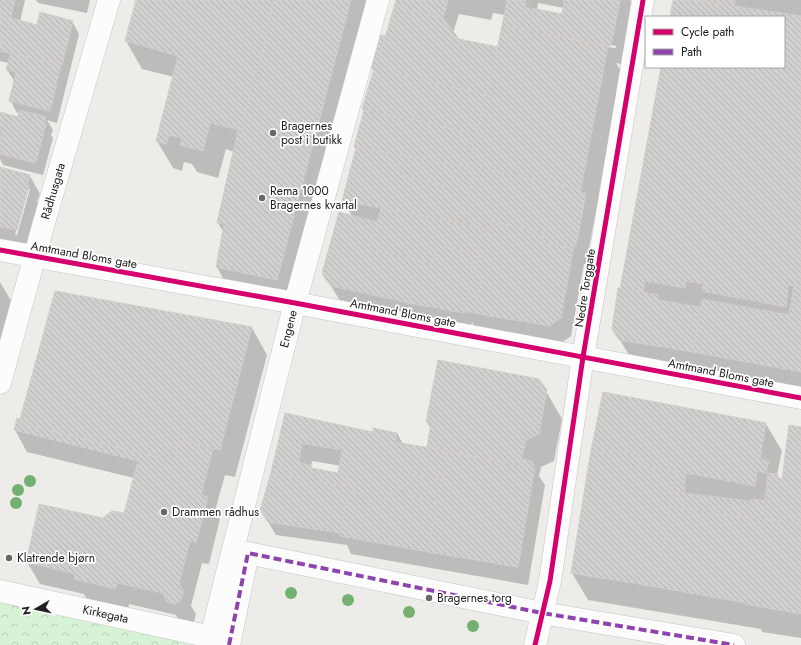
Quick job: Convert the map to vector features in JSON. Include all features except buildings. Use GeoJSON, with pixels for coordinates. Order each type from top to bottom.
{"type":"FeatureCollection","features":[{"type":"Feature","properties":{"kind":"street","name":"Rådhusgata"},"geometry":{"type":"LineString","coordinates":[[0,383],[34,256],[109,0]]}},
{"type":"Feature","properties":{"kind":"street","name":"Engene"},"geometry":{"type":"LineString","coordinates":[[216,642],[296,303],[378,0]]}},
{"type":"Feature","properties":{"kind":"street","name":"Nedre Torggate"},"geometry":{"type":"LineString","coordinates":[[535,645],[550,581],[583,357],[643,0]]}},
{"type":"Feature","properties":{"kind":"street","name":"Amtmand Bloms gate"},"geometry":{"type":"LineString","coordinates":[[0,250],[296,303],[801,398]]}},
{"type":"Feature","properties":{"kind":"street"},"geometry":{"type":"LineString","coordinates":[[216,642],[248,553],[542,613],[734,645]]}},
{"type":"Feature","properties":{"kind":"street","name":"Kirkegata"},"geometry":{"type":"LineString","coordinates":[[0,591],[216,642]]}},
{"type":"Feature","properties":{"kind":"green space"},"geometry":{"type":"Polygon","coordinates":[[[0,591],[209,645],[0,645],[0,591]]]}},
{"type":"Feature","properties":{"kind":"marked path"},"geometry":{"type":"LineString","coordinates":[[229,645],[248,553],[542,613],[734,645]]}},
{"type":"Feature","properties":{"kind":"cycle path"},"geometry":{"type":"LineString","coordinates":[[535,645],[550,581],[583,357],[643,0]]}},
{"type":"Feature","properties":{"kind":"cycle path"},"geometry":{"type":"LineString","coordinates":[[0,250],[295,303],[801,398]]}},
{"type":"Feature","properties":{"kind":"place","name":"Bragernes post i butikk"},"geometry":{"type":"Point","coordinates":[273,133]}},
{"type":"Feature","properties":{"kind":"place","name":"Rema 1000 Bragernes kvartal"},"geometry":{"type":"Point","coordinates":[262,198]}},
{"type":"Feature","properties":{"kind":"place","name":"Drammen rådhus"},"geometry":{"type":"Point","coordinates":[164,512]}},
{"type":"Feature","properties":{"kind":"place","name":"Klatrende bjørn"},"geometry":{"type":"Point","coordinates":[9,558]}},
{"type":"Feature","properties":{"kind":"place","name":"Bragernes torg"},"geometry":{"type":"Point","coordinates":[429,598]}}]}
